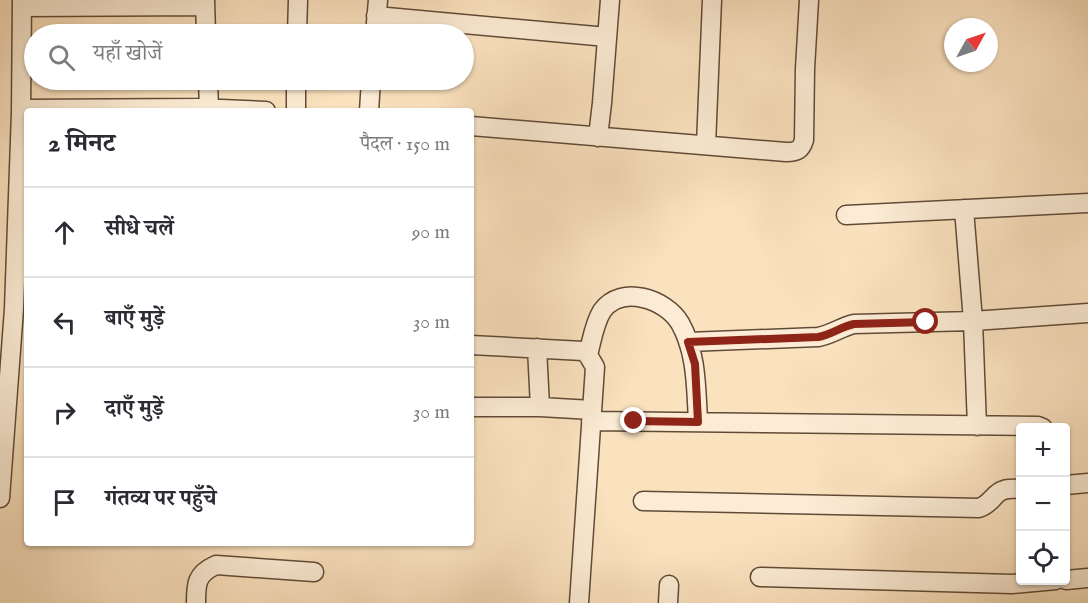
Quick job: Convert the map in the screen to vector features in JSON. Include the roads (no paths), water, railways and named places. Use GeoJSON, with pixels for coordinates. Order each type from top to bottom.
{"type":"FeatureCollection","features":[{"type":"Feature","properties":{"kind":"street"},"geometry":{"type":"LineString","coordinates":[[297,24],[298,0]]}},
{"type":"Feature","properties":{"kind":"street"},"geometry":{"type":"LineString","coordinates":[[598,137],[610,0]]}},
{"type":"Feature","properties":{"kind":"street"},"geometry":{"type":"LineString","coordinates":[[706,145],[712,0]]}},
{"type":"Feature","properties":{"kind":"street"},"geometry":{"type":"LineString","coordinates":[[474,126],[792,152],[798,150],[802,147],[804,140],[809,0]]}},
{"type":"Feature","properties":{"kind":"street"},"geometry":{"type":"LineString","coordinates":[[0,498],[7,310],[21,109],[22,3],[205,3],[206,24]]}},
{"type":"Feature","properties":{"kind":"street"},"geometry":{"type":"LineString","coordinates":[[376,24],[377,8],[607,37]]}},
{"type":"Feature","properties":{"kind":"street"},"geometry":{"type":"LineString","coordinates":[[208,90],[209,108]]}},
{"type":"Feature","properties":{"kind":"street"},"geometry":{"type":"LineString","coordinates":[[296,90],[296,108]]}},
{"type":"Feature","properties":{"kind":"street"},"geometry":{"type":"LineString","coordinates":[[369,108],[370,90]]}},
{"type":"Feature","properties":{"kind":"street"},"geometry":{"type":"LineString","coordinates":[[846,215],[1088,203]]}},
{"type":"Feature","properties":{"kind":"street"},"geometry":{"type":"LineString","coordinates":[[964,209],[973,321],[977,426]]}},
{"type":"Feature","properties":{"kind":"street"},"geometry":{"type":"LineString","coordinates":[[588,355],[597,321],[603,310],[612,302],[622,298],[640,297],[653,300],[666,307],[680,324],[695,364],[698,422]]}},
{"type":"Feature","properties":{"kind":"street"},"geometry":{"type":"LineString","coordinates":[[688,342],[818,337],[854,324],[973,321],[1088,314]]}},
{"type":"Feature","properties":{"kind":"street"},"geometry":{"type":"LineString","coordinates":[[474,345],[583,351],[595,367],[579,603]]}},
{"type":"Feature","properties":{"kind":"street"},"geometry":{"type":"LineString","coordinates":[[537,348],[540,407]]}},
{"type":"Feature","properties":{"kind":"street"},"geometry":{"type":"LineString","coordinates":[[474,407],[540,407],[592,415],[698,422],[1016,426]]}},
{"type":"Feature","properties":{"kind":"street"},"geometry":{"type":"LineString","coordinates":[[1070,485],[1088,483]]}},
{"type":"Feature","properties":{"kind":"street"},"geometry":{"type":"LineString","coordinates":[[643,501],[979,508],[989,503],[1005,489],[1016,489]]}},
{"type":"Feature","properties":{"kind":"street"},"geometry":{"type":"LineString","coordinates":[[196,603],[198,580],[216,566],[314,572]]}},
{"type":"Feature","properties":{"kind":"street"},"geometry":{"type":"LineString","coordinates":[[760,577],[1016,584]]}},
{"type":"Feature","properties":{"kind":"street"},"geometry":{"type":"LineString","coordinates":[[1070,580],[1088,578]]}}]}
